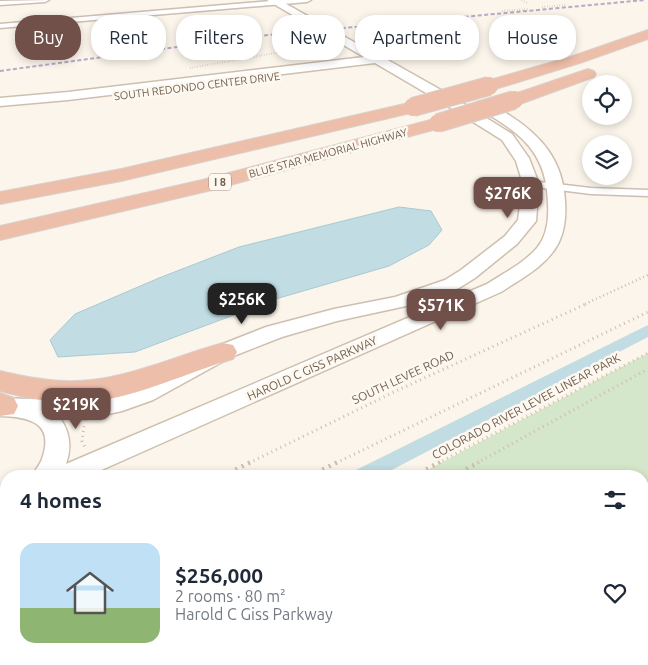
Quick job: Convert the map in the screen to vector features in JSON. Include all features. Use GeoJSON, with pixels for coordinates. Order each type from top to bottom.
{"type":"FeatureCollection","features":[{"type":"Feature","properties":{"kind":"highway","name":"BLUE STAR MEMORIAL HIGHWAY"},"geometry":{"type":"LineString","coordinates":[[0,198],[121,175],[380,116],[575,60],[648,34]]}},
{"type":"Feature","properties":{"kind":"highway"},"geometry":{"type":"LineString","coordinates":[[624,60],[648,49]]}},
{"type":"Feature","properties":{"kind":"highway","name":"BLUE STAR MEMORIAL HIGHWAY"},"geometry":{"type":"LineString","coordinates":[[0,233],[205,186],[394,135],[514,100],[599,70]]}},
{"type":"Feature","properties":{"kind":"highway"},"geometry":{"type":"LineString","coordinates":[[0,180],[380,116]]}},
{"type":"Feature","properties":{"kind":"highway"},"geometry":{"type":"LineString","coordinates":[[0,250],[38,234],[334,158],[394,135]]}},
{"type":"Feature","properties":{"kind":"highway"},"geometry":{"type":"LineString","coordinates":[[5,401],[21,386],[89,391],[134,382],[186,362],[223,352]]}},
{"type":"Feature","properties":{"kind":"main road"},"geometry":{"type":"LineString","coordinates":[[293,0],[355,34]]}},
{"type":"Feature","properties":{"kind":"main road","name":"HAROLD C GISS PARKWAY"},"geometry":{"type":"LineString","coordinates":[[274,1],[299,15]]}},
{"type":"Feature","properties":{"kind":"main road"},"geometry":{"type":"LineString","coordinates":[[333,64],[345,61],[354,54],[354,51],[345,42]]}},
{"type":"Feature","properties":{"kind":"main road","name":"HAROLD C GISS PARKWAY"},"geometry":{"type":"LineString","coordinates":[[223,352],[274,332],[334,315],[399,302],[452,284],[468,274],[511,240],[527,221],[531,184],[524,161],[507,137],[388,60]]}},
{"type":"Feature","properties":{"kind":"main road","name":"HAROLD C GISS PARKWAY"},"geometry":{"type":"LineString","coordinates":[[77,470],[494,288],[543,251],[557,226],[558,188],[549,159],[527,134],[502,116],[388,60]]}},
{"type":"Feature","properties":{"kind":"main road","name":"SOUTH REDONDO CENTER DRIVE"},"geometry":{"type":"LineString","coordinates":[[0,102],[68,96],[333,64],[388,60]]}},
{"type":"Feature","properties":{"kind":"main road","name":"SOUTH REDONDO CENTER DRIVE"},"geometry":{"type":"LineString","coordinates":[[0,109],[388,60]]}},
{"type":"Feature","properties":{"kind":"main road"},"geometry":{"type":"LineString","coordinates":[[5,401],[40,414],[52,425],[58,439],[56,455],[48,470]]}},
{"type":"Feature","properties":{"kind":"street"},"geometry":{"type":"LineString","coordinates":[[0,3],[45,0]]}},
{"type":"Feature","properties":{"kind":"street"},"geometry":{"type":"LineString","coordinates":[[0,26],[274,1],[307,0]]}},
{"type":"Feature","properties":{"kind":"street"},"geometry":{"type":"LineString","coordinates":[[531,184],[558,188],[648,193]]}},
{"type":"Feature","properties":{"kind":"path"},"geometry":{"type":"LineString","coordinates":[[522,0],[527,3]]}},
{"type":"Feature","properties":{"kind":"path"},"geometry":{"type":"LineString","coordinates":[[542,7],[568,5]]}},
{"type":"Feature","properties":{"kind":"path"},"geometry":{"type":"LineString","coordinates":[[502,11],[528,9]]}},
{"type":"Feature","properties":{"kind":"path","name":"SOUTH LEVEE ROAD"},"geometry":{"type":"LineString","coordinates":[[235,470],[396,391],[648,276]]}},
{"type":"Feature","properties":{"kind":"path"},"geometry":{"type":"LineString","coordinates":[[322,470],[648,312]]}},
{"type":"Feature","properties":{"kind":"path","name":"COLORADO RIVER LEVEE LINEAR PARK"},"geometry":{"type":"LineString","coordinates":[[425,470],[648,353]]}},
{"type":"Feature","properties":{"kind":"path"},"geometry":{"type":"LineString","coordinates":[[465,470],[648,369]]}},
{"type":"Feature","properties":{"kind":"path"},"geometry":{"type":"LineString","coordinates":[[84,421],[82,441],[90,454]]}},
{"type":"Feature","properties":{"kind":"green space"},"geometry":{"type":"Polygon","coordinates":[[[648,353],[648,470],[427,470],[648,353]]]}},
{"type":"Feature","properties":{"kind":"water"},"geometry":{"type":"Polygon","coordinates":[[[399,207],[431,211],[442,230],[429,245],[389,266],[279,298],[135,352],[58,357],[50,340],[75,314],[159,278],[239,247],[399,207]]]}},
{"type":"Feature","properties":{"kind":"waterway"},"geometry":{"type":"LineString","coordinates":[[375,470],[648,330]]}},
{"type":"Feature","properties":{"kind":"railway"},"geometry":{"type":"LineString","coordinates":[[0,71],[258,36],[645,0]]}}]}
